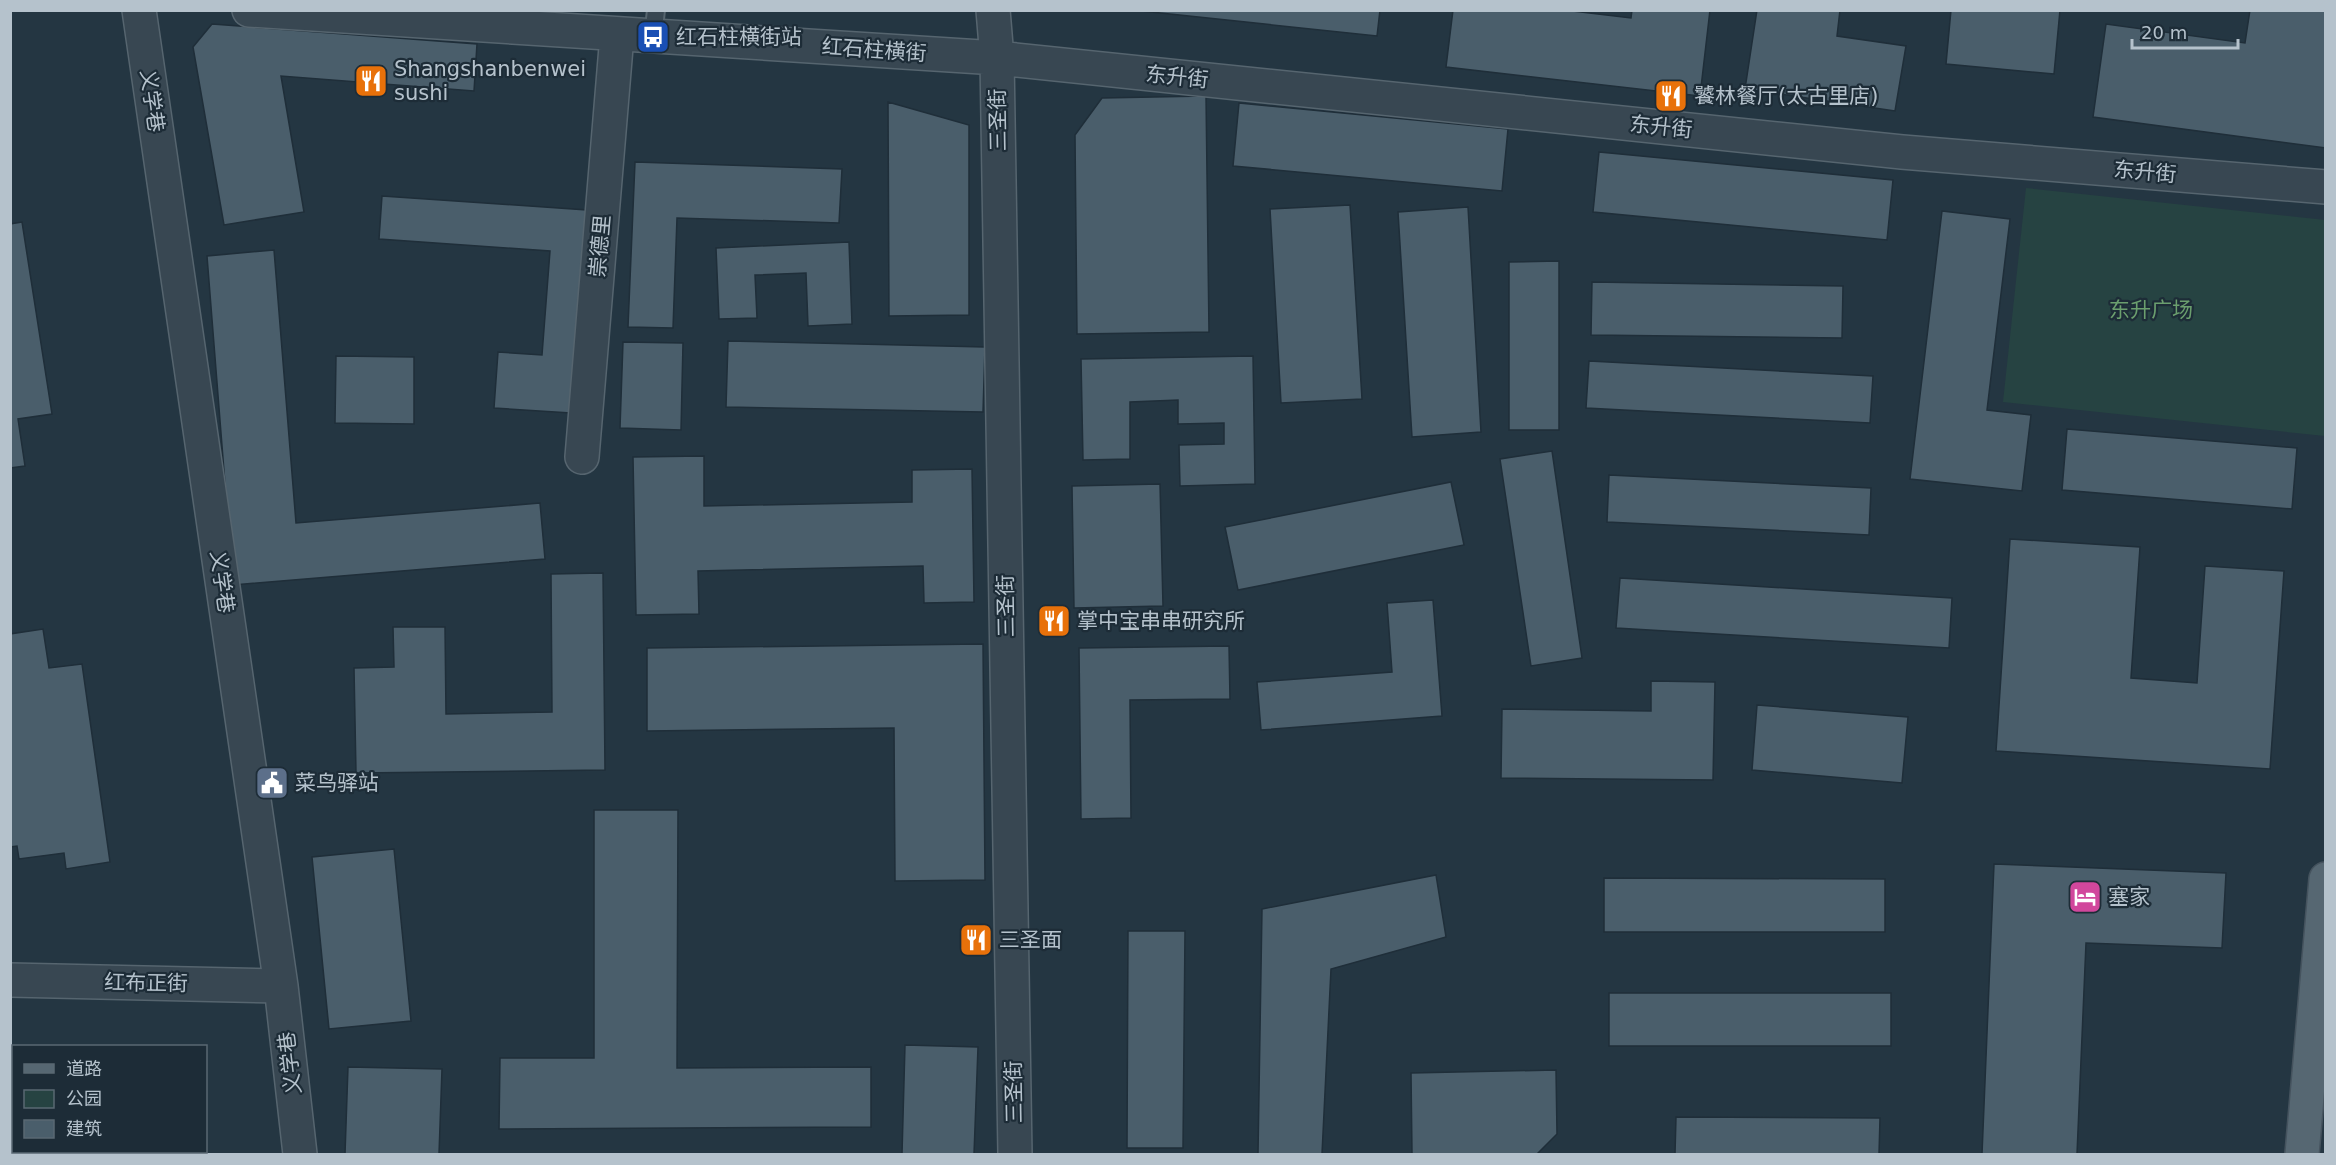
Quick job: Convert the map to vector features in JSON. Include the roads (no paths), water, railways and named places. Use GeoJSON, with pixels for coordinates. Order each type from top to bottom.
{"type":"FeatureCollection","features":[{"type":"Feature","properties":{"kind":"main road"},"geometry":{"type":"LineString","coordinates":[[2301,1155],[2325,879]]}},
{"type":"Feature","properties":{"kind":"street","name":"义学巷"},"geometry":{"type":"LineString","coordinates":[[139,10],[281,986],[300,1155]]}},
{"type":"Feature","properties":{"kind":"street","name":"红石柱横街"},"geometry":{"type":"LineString","coordinates":[[249,10],[617,35],[655,24],[997,58]]}},
{"type":"Feature","properties":{"kind":"street","name":"三圣街"},"geometry":{"type":"LineString","coordinates":[[993,10],[997,58],[1015,1155]]}},
{"type":"Feature","properties":{"kind":"street","name":"崇德里"},"geometry":{"type":"LineString","coordinates":[[582,457],[617,35]]}},
{"type":"Feature","properties":{"kind":"street","name":"东升街"},"geometry":{"type":"LineString","coordinates":[[997,58],[1902,152],[2325,187]]}},
{"type":"Feature","properties":{"kind":"street","name":"红布正街"},"geometry":{"type":"LineString","coordinates":[[10,980],[281,986]]}},
{"type":"Feature","properties":{"kind":"place","name":"红石柱横街站"},"geometry":{"type":"Point","coordinates":[653,37]}},
{"type":"Feature","properties":{"kind":"place","name":"Shangshanbenwei sushi"},"geometry":{"type":"Point","coordinates":[371,81]}},
{"type":"Feature","properties":{"kind":"place","name":"饕林餐厅(太古里店)"},"geometry":{"type":"Point","coordinates":[1671,96]}},
{"type":"Feature","properties":{"kind":"place","name":"掌中宝串串研究所"},"geometry":{"type":"Point","coordinates":[1054,621]}},
{"type":"Feature","properties":{"kind":"place","name":"菜鸟驿站"},"geometry":{"type":"Point","coordinates":[272,783]}},
{"type":"Feature","properties":{"kind":"place","name":"塞家"},"geometry":{"type":"Point","coordinates":[2085,897]}},
{"type":"Feature","properties":{"kind":"place","name":"三圣面"},"geometry":{"type":"Point","coordinates":[976,940]}},
{"type":"Feature","properties":{"kind":"park label","name":"东升广场"},"geometry":{"type":"Point","coordinates":[2151,310]}}]}
